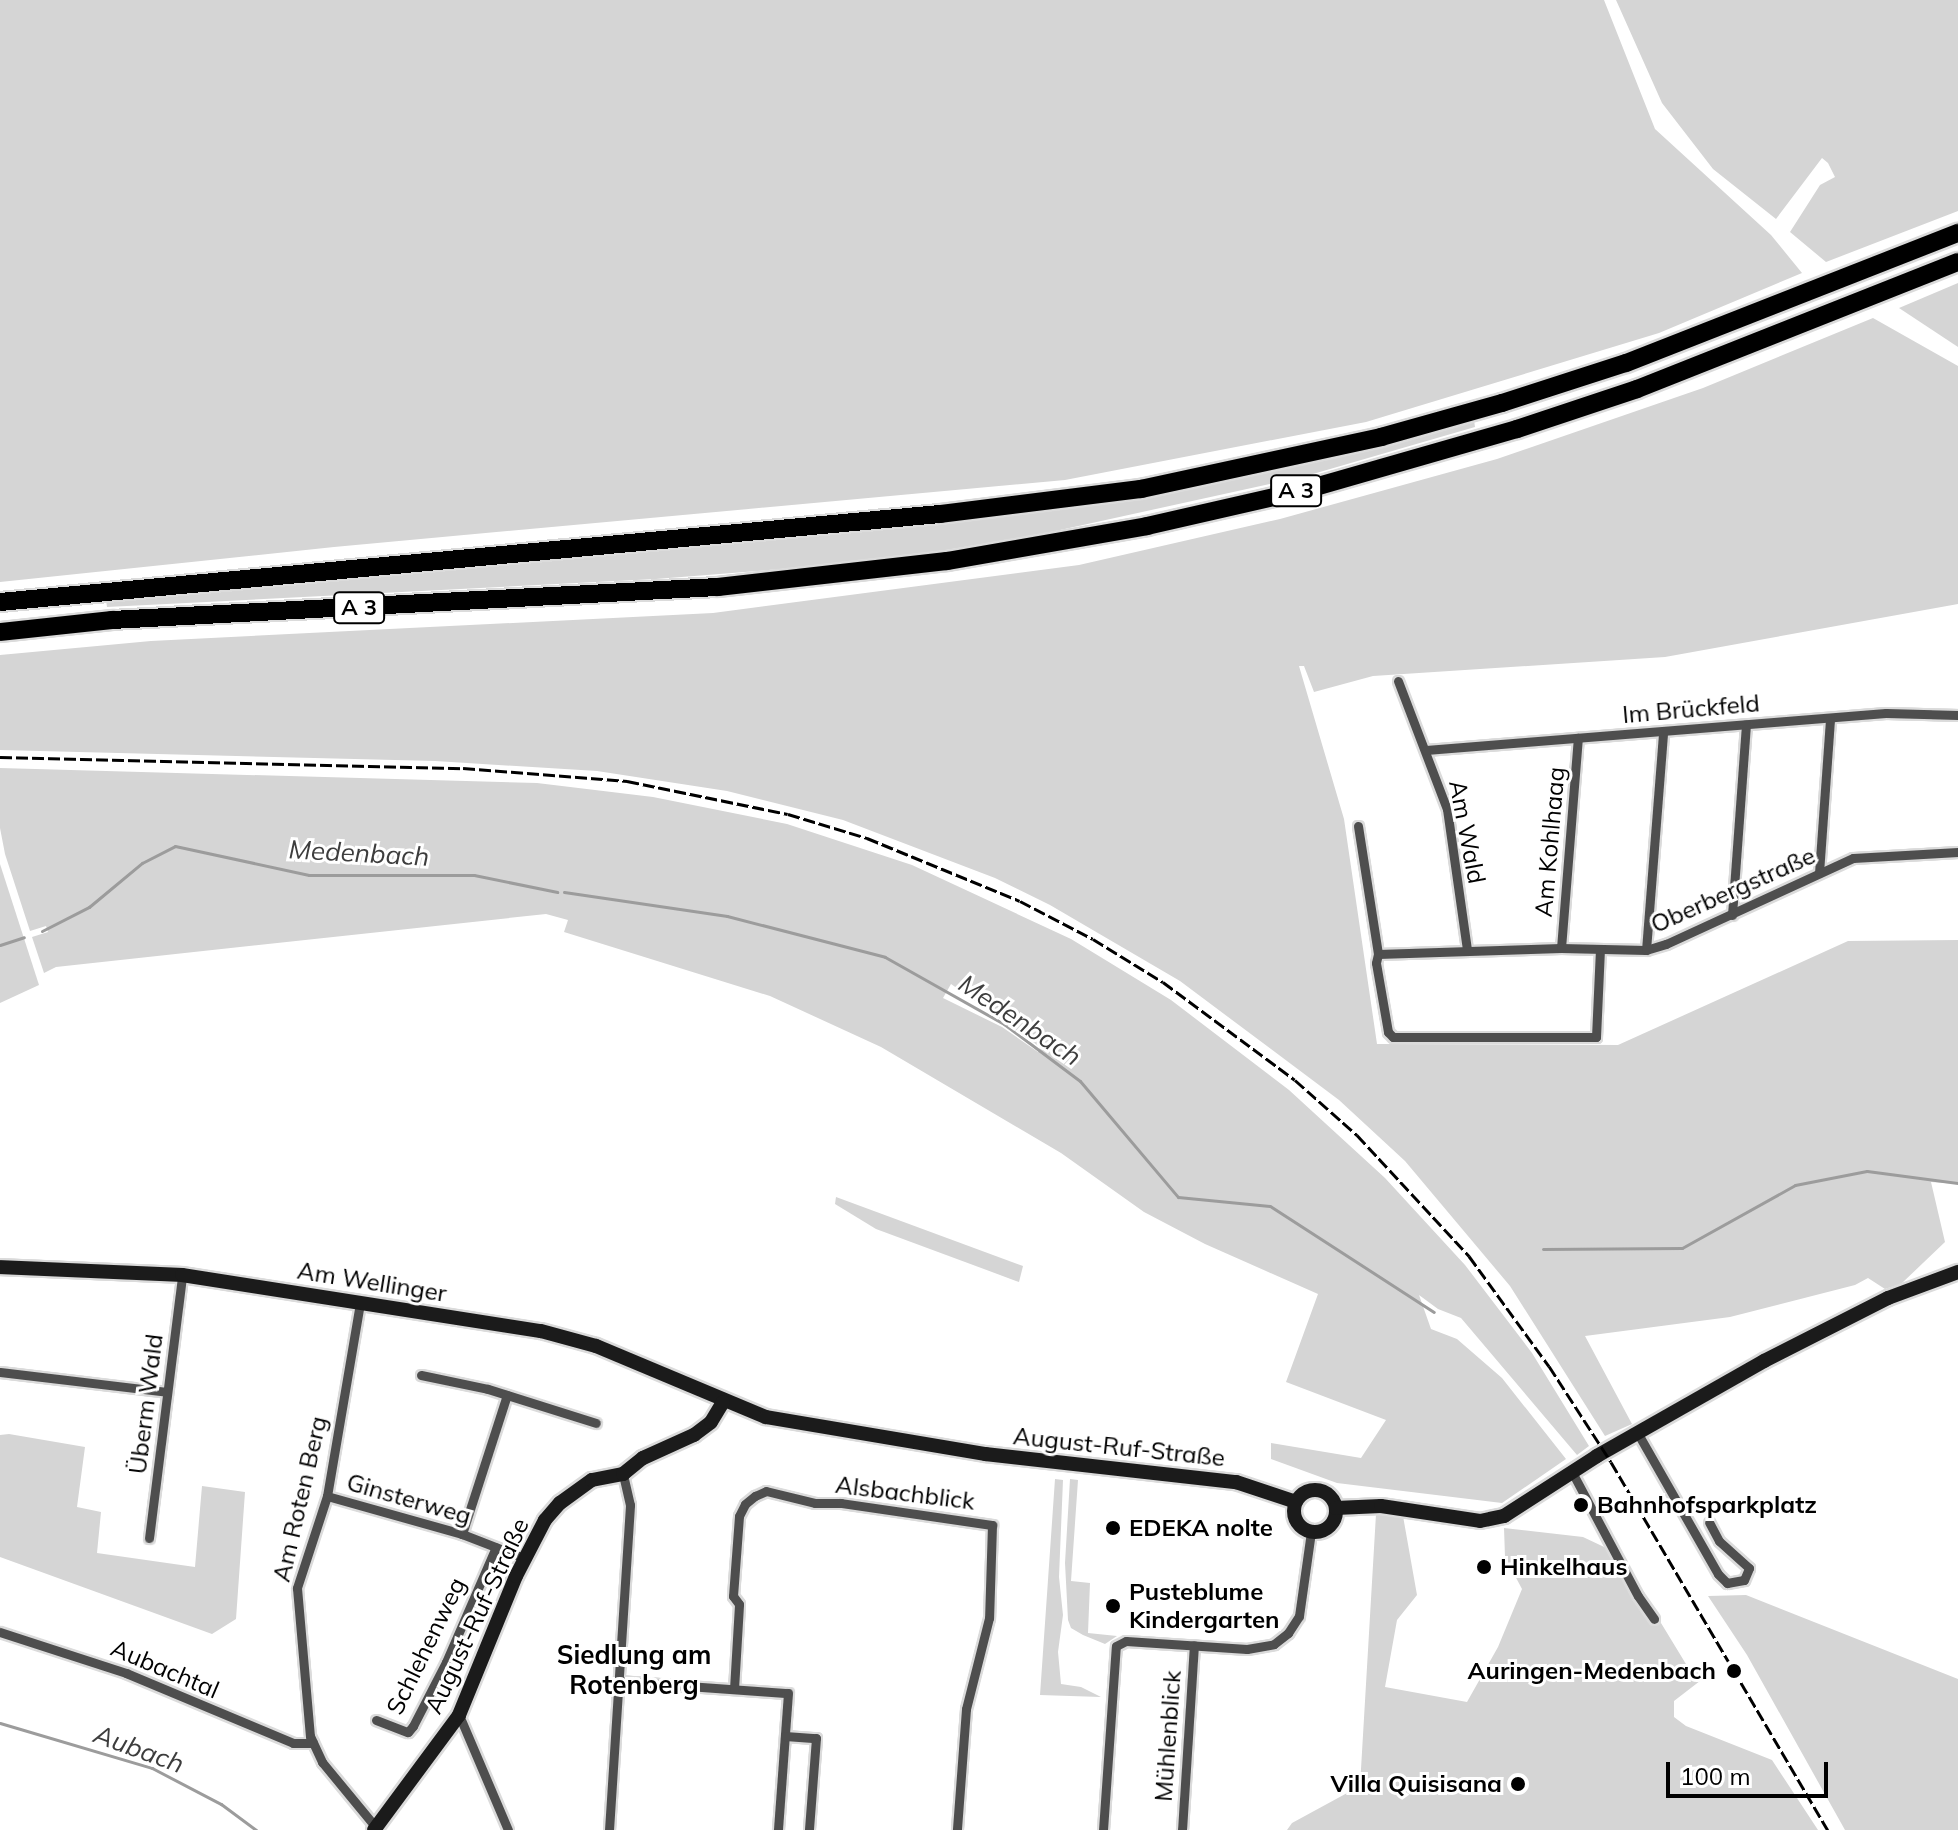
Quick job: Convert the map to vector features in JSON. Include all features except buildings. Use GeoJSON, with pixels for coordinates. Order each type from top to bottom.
{"type":"FeatureCollection","features":[{"type":"Feature","properties":{"kind":"highway","name":"A 3"},"geometry":{"type":"LineString","coordinates":[[0,602],[908,517],[1141,489],[1381,437],[1502,403],[1626,363],[1958,233]]}},
{"type":"Feature","properties":{"kind":"highway","name":"A 3"},"geometry":{"type":"LineString","coordinates":[[0,632],[112,620],[653,593],[834,576],[1043,545],[1308,489],[1503,433],[1637,389],[1958,262]]}},
{"type":"Feature","properties":{"kind":"main road","name":"Am Wellinger"},"geometry":{"type":"LineString","coordinates":[[0,1267],[182,1275],[541,1331],[596,1346],[752,1413],[792,1422]]}},
{"type":"Feature","properties":{"kind":"main road"},"geometry":{"type":"LineString","coordinates":[[1336,1508],[1381,1506],[1467,1520],[1492,1520],[1532,1501],[1637,1432],[1764,1361],[1888,1298],[1958,1272]]}},
{"type":"Feature","properties":{"kind":"main road","name":"August-Ruf-Straße"},"geometry":{"type":"LineString","coordinates":[[376,1829],[459,1715],[524,1558],[545,1520],[576,1489],[592,1480],[623,1474],[643,1458],[703,1429],[723,1402]]}},
{"type":"Feature","properties":{"kind":"main road","name":"August-Ruf-Straße"},"geometry":{"type":"LineString","coordinates":[[792,1422],[985,1454],[1236,1482],[1296,1502]]}},
{"type":"Feature","properties":{"kind":"main road"},"geometry":{"type":"LineString","coordinates":[[1318,1490],[1332,1498],[1336,1508],[1329,1526],[1311,1532],[1296,1521],[1296,1502],[1303,1494],[1318,1490]]}},
{"type":"Feature","properties":{"kind":"street","name":"Am Wald"},"geometry":{"type":"LineString","coordinates":[[1398,681],[1447,809],[1467,950]]}},
{"type":"Feature","properties":{"kind":"street","name":"Im Brückfeld"},"geometry":{"type":"LineString","coordinates":[[1426,750],[1886,713],[1958,715]]}},
{"type":"Feature","properties":{"kind":"street"},"geometry":{"type":"LineString","coordinates":[[1819,873],[1830,718]]}},
{"type":"Feature","properties":{"kind":"street"},"geometry":{"type":"LineString","coordinates":[[1732,915],[1746,725]]}},
{"type":"Feature","properties":{"kind":"street"},"geometry":{"type":"LineString","coordinates":[[1646,950],[1663,732]]}},
{"type":"Feature","properties":{"kind":"street","name":"Am Kohlhaag"},"geometry":{"type":"LineString","coordinates":[[1561,948],[1578,738]]}},
{"type":"Feature","properties":{"kind":"street"},"geometry":{"type":"LineString","coordinates":[[1358,826],[1378,954],[1376,963],[1388,1032],[1393,1037],[1596,1037],[1600,949]]}},
{"type":"Feature","properties":{"kind":"street","name":"Oberbergstraße"},"geometry":{"type":"LineString","coordinates":[[1378,954],[1561,948],[1646,950],[1732,915],[1819,873],[1867,855],[1958,852]]}},
{"type":"Feature","properties":{"kind":"street","name":"Überm Wald"},"geometry":{"type":"LineString","coordinates":[[149,1538],[182,1275]]}},
{"type":"Feature","properties":{"kind":"street","name":"Am Roten Berg"},"geometry":{"type":"LineString","coordinates":[[360,1303],[327,1496],[297,1588],[313,1743],[322,1762],[376,1829]]}},
{"type":"Feature","properties":{"kind":"street"},"geometry":{"type":"LineString","coordinates":[[0,1372],[167,1392]]}},
{"type":"Feature","properties":{"kind":"street"},"geometry":{"type":"LineString","coordinates":[[421,1375],[507,1395],[596,1423]]}},
{"type":"Feature","properties":{"kind":"street"},"geometry":{"type":"LineString","coordinates":[[462,1534],[507,1395]]}},
{"type":"Feature","properties":{"kind":"street"},"geometry":{"type":"LineString","coordinates":[[1637,1432],[1718,1574],[1727,1583],[1744,1580],[1750,1562],[1719,1541],[1709,1522]]}},
{"type":"Feature","properties":{"kind":"street"},"geometry":{"type":"LineString","coordinates":[[1572,1472],[1638,1596],[1654,1619]]}},
{"type":"Feature","properties":{"kind":"street"},"geometry":{"type":"LineString","coordinates":[[609,1830],[630,1505],[623,1474]]}},
{"type":"Feature","properties":{"kind":"street","name":"Alsbachblick"},"geometry":{"type":"LineString","coordinates":[[734,1689],[739,1604],[733,1596],[739,1516],[745,1504],[755,1496],[766,1491],[815,1503],[841,1503],[992,1525],[989,1618],[966,1704],[957,1830]]}},
{"type":"Feature","properties":{"kind":"street","name":"Ginsterweg"},"geometry":{"type":"LineString","coordinates":[[327,1496],[462,1534],[524,1558]]}},
{"type":"Feature","properties":{"kind":"street"},"geometry":{"type":"LineString","coordinates":[[1103,1830],[1114,1651],[1126,1641],[1258,1649],[1274,1644],[1288,1633],[1301,1607],[1311,1532]]}},
{"type":"Feature","properties":{"kind":"street","name":"Schlehenweg"},"geometry":{"type":"LineString","coordinates":[[376,1720],[408,1732],[413,1726],[446,1662],[496,1547]]}},
{"type":"Feature","properties":{"kind":"street","name":"Aubachtal"},"geometry":{"type":"LineString","coordinates":[[0,1632],[126,1673],[293,1743],[313,1743]]}},
{"type":"Feature","properties":{"kind":"street","name":"Mühlenblick"},"geometry":{"type":"LineString","coordinates":[[1182,1830],[1194,1645]]}},
{"type":"Feature","properties":{"kind":"street"},"geometry":{"type":"LineString","coordinates":[[619,1681],[788,1693],[778,1830]]}},
{"type":"Feature","properties":{"kind":"street"},"geometry":{"type":"LineString","coordinates":[[459,1715],[508,1830]]}},
{"type":"Feature","properties":{"kind":"street"},"geometry":{"type":"LineString","coordinates":[[785,1736],[816,1738],[809,1830]]}},
{"type":"Feature","properties":{"kind":"shaded area"},"geometry":{"type":"Polygon","coordinates":[[[0,0],[1604,0],[1655,129],[1771,235],[1802,273],[1659,333],[1366,422],[1065,480],[334,547],[0,582],[0,0]]]}},
{"type":"Feature","properties":{"kind":"shaded area"},"geometry":{"type":"Polygon","coordinates":[[[1616,0],[1958,0],[1958,211],[1826,262],[1790,232],[1820,185],[1835,177],[1828,163],[1822,158],[1776,219],[1713,169],[1662,103],[1616,0]]]}},
{"type":"Feature","properties":{"kind":"shaded area"},"geometry":{"type":"Polygon","coordinates":[[[1958,283],[1958,347],[1899,308],[1958,283]]]}},
{"type":"Feature","properties":{"kind":"shaded area"},"geometry":{"type":"Polygon","coordinates":[[[1873,318],[1958,366],[1958,604],[1665,657],[1373,676],[1314,692],[1304,666],[1299,666],[1344,819],[1377,1044],[1618,1045],[1848,941],[1958,940],[1958,1184],[1931,1182],[1945,1242],[1901,1284],[1885,1289],[1868,1278],[1855,1285],[1730,1317],[1585,1336],[1632,1424],[1605,1436],[1510,1286],[1405,1161],[1339,1100],[1180,981],[1050,905],[995,878],[843,820],[727,791],[597,771],[435,761],[0,750],[0,655],[151,641],[713,613],[1079,565],[1280,519],[1497,459],[1703,388],[1873,318]]]}},
{"type":"Feature","properties":{"kind":"shaded area"},"geometry":{"type":"Polygon","coordinates":[[[1474,420],[1475,427],[1306,476],[1042,534],[832,565],[656,579],[107,607],[106,600],[939,525],[1039,512],[1141,496],[1474,420]]]}},
{"type":"Feature","properties":{"kind":"shaded area"},"geometry":{"type":"Polygon","coordinates":[[[0,768],[537,783],[653,797],[787,824],[912,865],[1071,939],[1171,1000],[1289,1090],[1385,1178],[1465,1265],[1532,1353],[1589,1446],[1577,1455],[1461,1318],[1438,1309],[1419,1295],[1431,1329],[1457,1339],[1502,1378],[1566,1459],[1502,1503],[1337,1483],[1271,1459],[1271,1443],[1361,1458],[1386,1420],[1286,1382],[1318,1294],[1205,1244],[1144,1212],[1061,1153],[881,1047],[770,996],[564,932],[568,920],[546,914],[56,967],[44,973],[32,937],[48,932],[46,926],[30,931],[5,854],[0,828],[0,768]],[[951,984],[943,998],[1002,1027],[1038,1052],[1040,1047],[951,984]]]}},
{"type":"Feature","properties":{"kind":"shaded area"},"geometry":{"type":"Polygon","coordinates":[[[0,864],[39,985],[0,1003],[0,864]]]}},
{"type":"Feature","properties":{"kind":"shaded area"},"geometry":{"type":"Polygon","coordinates":[[[836,1197],[1023,1266],[1019,1282],[876,1229],[835,1204],[836,1197]]]}},
{"type":"Feature","properties":{"kind":"shaded area"},"geometry":{"type":"Polygon","coordinates":[[[0,1435],[85,1447],[77,1507],[101,1512],[97,1553],[195,1567],[202,1486],[245,1492],[236,1619],[212,1634],[0,1557],[0,1435]]]}},
{"type":"Feature","properties":{"kind":"shaded area"},"geometry":{"type":"Polygon","coordinates":[[[1055,1479],[1063,1480],[1059,1577],[1063,1615],[1058,1652],[1061,1684],[1081,1687],[1101,1697],[1040,1695],[1055,1479]]]}},
{"type":"Feature","properties":{"kind":"shaded area"},"geometry":{"type":"Polygon","coordinates":[[[1070,1479],[1078,1480],[1071,1581],[1090,1583],[1088,1633],[1117,1636],[1105,1644],[1071,1628],[1068,1620],[1065,1563],[1070,1479]]]}},
{"type":"Feature","properties":{"kind":"shaded area"},"geometry":{"type":"Polygon","coordinates":[[[1376,1514],[1403,1516],[1417,1595],[1397,1620],[1385,1687],[1467,1702],[1498,1647],[1522,1589],[1505,1557],[1504,1528],[1583,1537],[1619,1554],[1689,1669],[1709,1674],[1674,1701],[1674,1717],[1686,1726],[1772,1760],[1818,1830],[1287,1830],[1292,1823],[1360,1786],[1376,1514]]]}},
{"type":"Feature","properties":{"kind":"shaded area"},"geometry":{"type":"Polygon","coordinates":[[[1746,1595],[1958,1679],[1958,1830],[1845,1830],[1747,1655],[1708,1596],[1746,1595]]]}},
{"type":"Feature","properties":{"kind":"waterway","name":"Medenbach"},"geometry":{"type":"LineString","coordinates":[[42,931],[89,907],[142,863],[175,846],[309,875],[474,875],[557,892]]}},
{"type":"Feature","properties":{"kind":"waterway","name":"Medenbach"},"geometry":{"type":"LineString","coordinates":[[564,892],[727,916],[885,957],[1004,1024],[1080,1081],[1178,1197],[1270,1206],[1434,1312]]}},
{"type":"Feature","properties":{"kind":"waterway","name":"Medenbach"},"geometry":{"type":"LineString","coordinates":[[0,945],[24,937]]}},
{"type":"Feature","properties":{"kind":"waterway","name":"Medenbach"},"geometry":{"type":"LineString","coordinates":[[1543,1249],[1682,1248],[1795,1185],[1867,1171],[1958,1183]]}},
{"type":"Feature","properties":{"kind":"waterway","name":"Aubach"},"geometry":{"type":"LineString","coordinates":[[0,1723],[152,1768],[221,1804],[256,1830]]}},
{"type":"Feature","properties":{"kind":"railway"},"geometry":{"type":"LineString","coordinates":[[0,757],[463,768],[627,781],[788,814],[867,838],[1020,901],[1093,939],[1163,982],[1295,1080],[1357,1135],[1469,1256],[1549,1366],[1611,1462],[1828,1830]]}},
{"type":"Feature","properties":{"kind":"place","name":"Bahnhofsparkplatz"},"geometry":{"type":"Point","coordinates":[1581,1505]}},
{"type":"Feature","properties":{"kind":"place","name":"EDEKA nolte"},"geometry":{"type":"Point","coordinates":[1113,1528]}},
{"type":"Feature","properties":{"kind":"place","name":"Hinkelhaus"},"geometry":{"type":"Point","coordinates":[1484,1567]}},
{"type":"Feature","properties":{"kind":"place","name":"Pusteblume Kindergarten"},"geometry":{"type":"Point","coordinates":[1113,1606]}},
{"type":"Feature","properties":{"kind":"place","name":"Auringen-Medenbach"},"geometry":{"type":"Point","coordinates":[1734,1671]}},
{"type":"Feature","properties":{"kind":"place","name":"Villa Quisisana"},"geometry":{"type":"Point","coordinates":[1518,1784]}},
{"type":"Feature","properties":{"kind":"district","name":"Siedlung am Rotenberg"},"geometry":{"type":"Point","coordinates":[634,1670]}}]}
